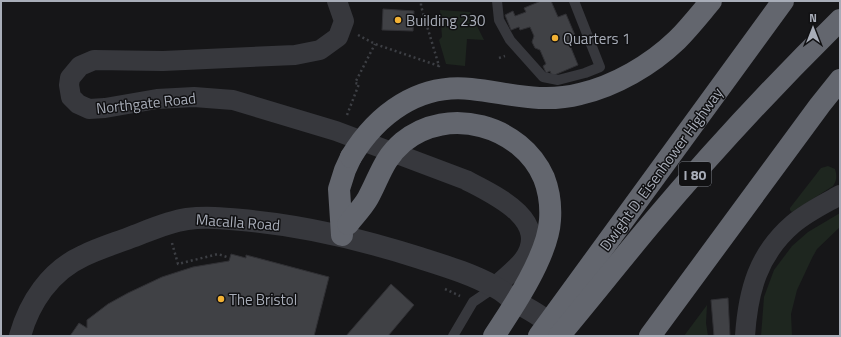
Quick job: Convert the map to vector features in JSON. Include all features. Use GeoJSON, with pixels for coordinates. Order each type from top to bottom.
{"type":"FeatureCollection","features":[{"type":"Feature","properties":{"kind":"highway"},"geometry":{"type":"LineString","coordinates":[[344,227],[339,189],[351,157],[359,144],[378,122],[401,105],[425,94],[454,88],[470,88],[530,98],[549,98],[580,94],[596,89],[632,73],[666,50],[688,28],[711,1]]}},
{"type":"Feature","properties":{"kind":"highway","name":"Dwight D. Eisenhower Highway"},"geometry":{"type":"LineString","coordinates":[[539,336],[783,1]]}},
{"type":"Feature","properties":{"kind":"highway","name":"Dwight D. Eisenhower Highway"},"geometry":{"type":"LineString","coordinates":[[558,336],[652,223],[720,146],[788,72],[840,20]]}},
{"type":"Feature","properties":{"kind":"highway"},"geometry":{"type":"LineString","coordinates":[[650,336],[840,80]]}},
{"type":"Feature","properties":{"kind":"highway"},"geometry":{"type":"LineString","coordinates":[[344,227],[366,202],[388,158],[404,141],[423,130],[444,123],[465,122],[489,129],[515,142],[536,164],[544,178],[548,192],[550,221],[548,236],[544,247],[529,278],[494,336]]}},
{"type":"Feature","properties":{"kind":"street"},"geometry":{"type":"LineString","coordinates":[[338,1],[344,21]]}},
{"type":"Feature","properties":{"kind":"street","name":"Northgate Road"},"geometry":{"type":"LineString","coordinates":[[344,21],[338,37],[320,50],[295,55],[163,61],[94,60],[80,66],[70,78],[69,85],[71,97],[78,104],[89,109],[105,108],[156,99],[194,97],[233,100],[336,131],[466,180],[485,190],[516,210],[524,218],[530,229],[531,240],[528,251],[523,260],[495,287]]}},
{"type":"Feature","properties":{"kind":"street"},"geometry":{"type":"LineString","coordinates":[[745,336],[747,313],[752,289],[761,263],[771,247],[794,224],[840,195]]}},
{"type":"Feature","properties":{"kind":"street","name":"Macalla Road"},"geometry":{"type":"LineString","coordinates":[[20,336],[24,321],[33,303],[50,280],[63,268],[81,256],[168,223],[188,219],[217,218],[270,223],[344,227],[380,245],[458,271],[495,287],[539,314],[558,336]]}},
{"type":"Feature","properties":{"kind":"lane"},"geometry":{"type":"LineString","coordinates":[[496,1],[499,20],[510,40],[543,77],[558,80],[585,74],[600,67],[574,1]]}},
{"type":"Feature","properties":{"kind":"lane"},"geometry":{"type":"LineString","coordinates":[[452,336],[473,302],[495,287]]}},
{"type":"Feature","properties":{"kind":"path"},"geometry":{"type":"LineString","coordinates":[[344,21],[350,30],[375,44],[439,66],[421,6],[421,1]]}},
{"type":"Feature","properties":{"kind":"path"},"geometry":{"type":"LineString","coordinates":[[346,116],[359,84],[355,83],[375,44]]}},
{"type":"Feature","properties":{"kind":"path"},"geometry":{"type":"LineString","coordinates":[[172,243],[178,264],[218,254],[227,256]]}},
{"type":"Feature","properties":{"kind":"shaded area"},"geometry":{"type":"Polygon","coordinates":[[[440,10],[470,12],[484,40],[467,39],[465,66],[446,64],[439,40],[442,37],[440,10]]]}},
{"type":"Feature","properties":{"kind":"shaded area"},"geometry":{"type":"Polygon","coordinates":[[[828,166],[836,171],[836,180],[833,186],[792,212],[790,208],[821,168],[828,166]]]}},
{"type":"Feature","properties":{"kind":"shaded area"},"geometry":{"type":"Polygon","coordinates":[[[840,213],[840,227],[817,249],[797,290],[791,314],[792,336],[761,336],[764,297],[774,270],[792,246],[808,232],[840,213]]]}},
{"type":"Feature","properties":{"kind":"shaded area"},"geometry":{"type":"Polygon","coordinates":[[[707,305],[706,323],[708,336],[684,336],[707,305]]]}},
{"type":"Feature","properties":{"kind":"building","name":"Quarters 1"},"geometry":{"type":"Polygon","coordinates":[[[541,1],[551,1],[558,17],[566,14],[577,40],[569,43],[578,65],[552,76],[550,71],[546,73],[543,66],[546,64],[540,50],[535,48],[532,42],[534,36],[530,27],[520,30],[519,27],[511,30],[505,15],[513,11],[515,16],[526,12],[524,8],[541,1]]]}},
{"type":"Feature","properties":{"kind":"building","name":"Building 230"},"geometry":{"type":"Polygon","coordinates":[[[383,9],[414,11],[413,31],[382,30],[383,9]]]}},
{"type":"Feature","properties":{"kind":"building","name":"The Bristol"},"geometry":{"type":"Polygon","coordinates":[[[231,254],[246,258],[246,255],[329,277],[314,336],[70,336],[79,323],[87,328],[87,320],[108,304],[128,293],[162,277],[193,267],[229,261],[231,254]]]}},
{"type":"Feature","properties":{"kind":"building"},"geometry":{"type":"Polygon","coordinates":[[[391,284],[414,305],[388,336],[346,336],[391,284]]]}},
{"type":"Feature","properties":{"kind":"building"},"geometry":{"type":"Polygon","coordinates":[[[728,298],[730,336],[714,336],[711,300],[728,298]]]}},
{"type":"Feature","properties":{"kind":"place","name":"Building 230"},"geometry":{"type":"Point","coordinates":[398,20]}},
{"type":"Feature","properties":{"kind":"place","name":"Quarters 1"},"geometry":{"type":"Point","coordinates":[555,38]}},
{"type":"Feature","properties":{"kind":"place","name":"The Bristol"},"geometry":{"type":"Point","coordinates":[221,299]}}]}
